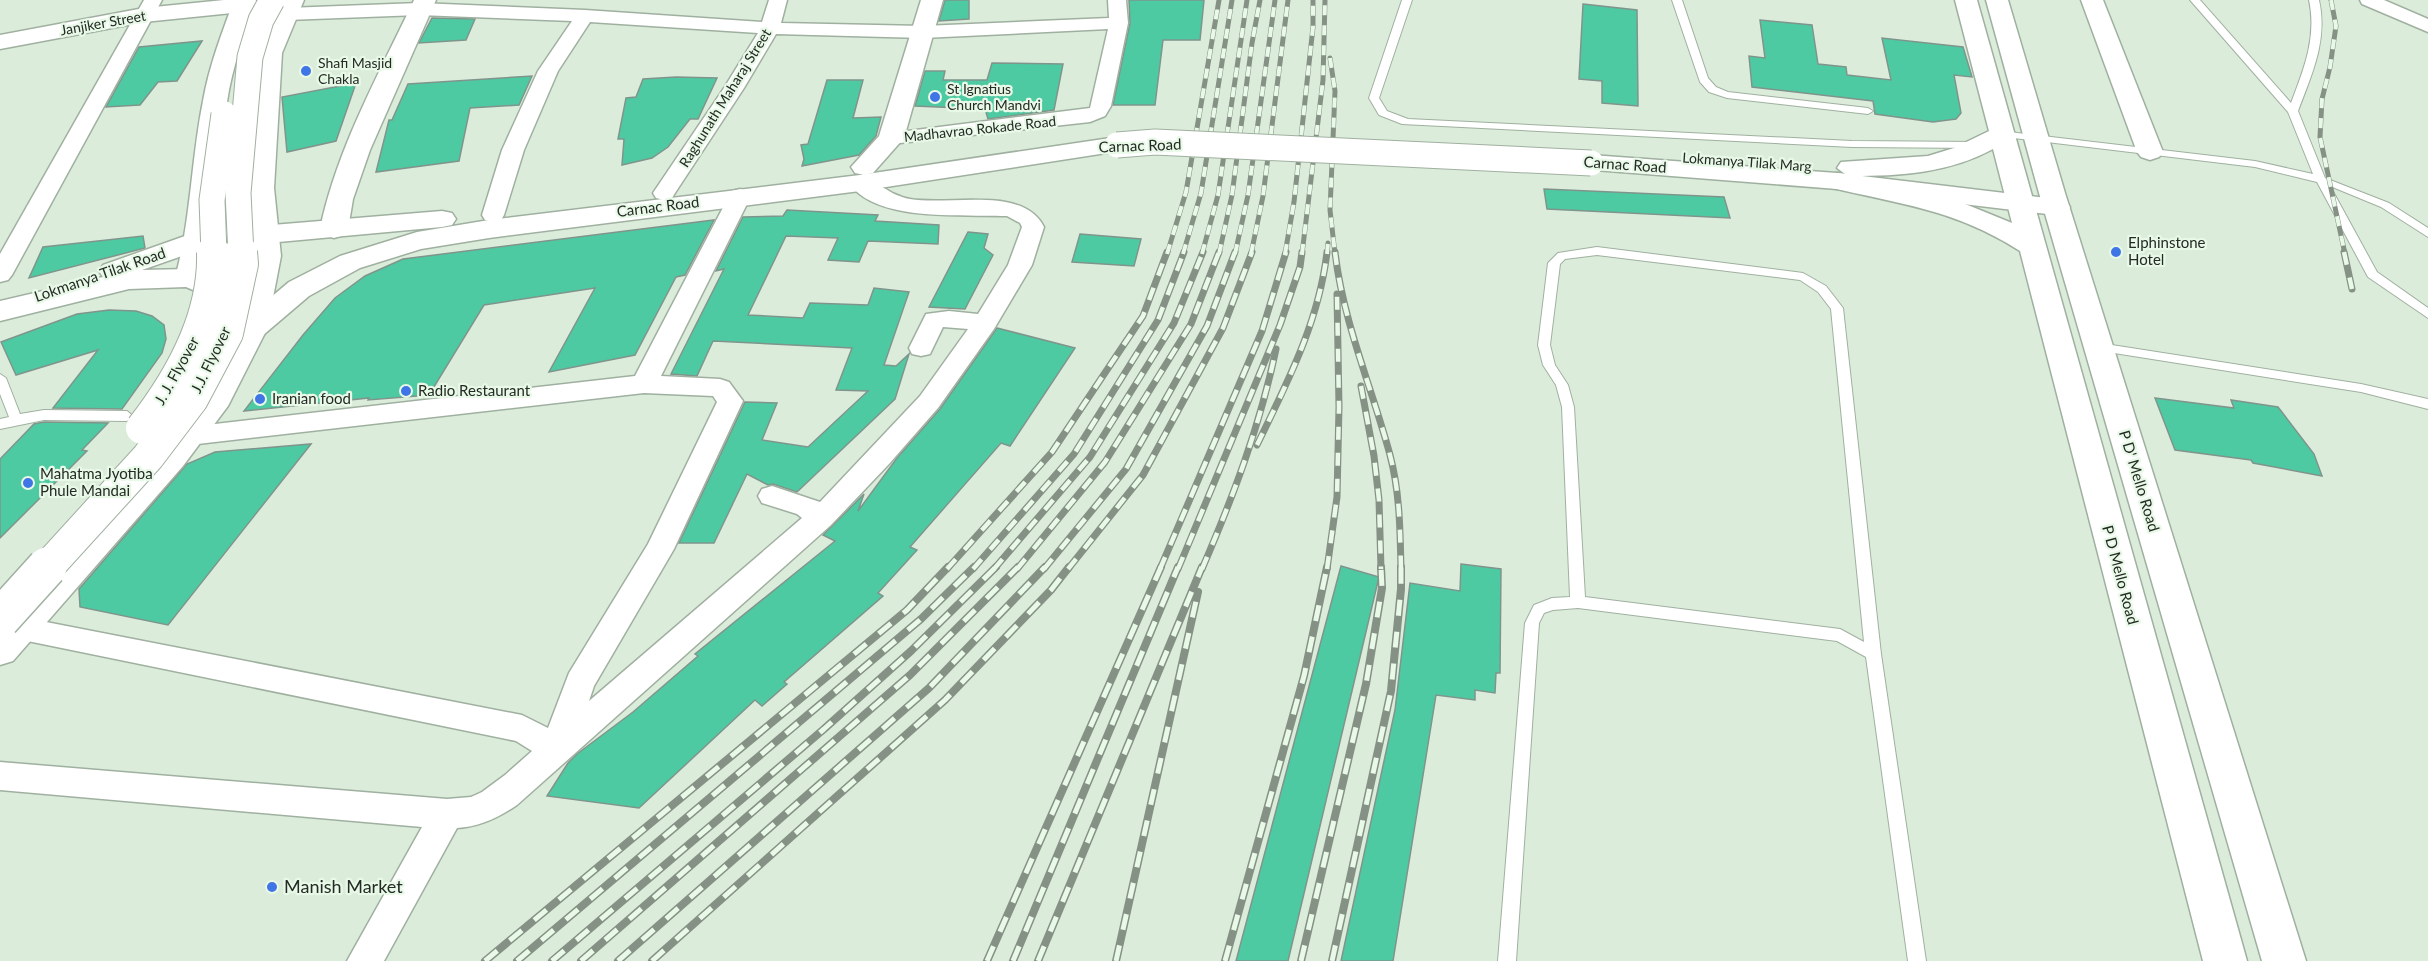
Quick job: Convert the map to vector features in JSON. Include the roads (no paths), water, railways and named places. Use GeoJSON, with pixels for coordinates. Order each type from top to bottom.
{"type":"FeatureCollection","features":[{"type":"Feature","properties":{"kind":"main road"},"geometry":{"type":"LineString","coordinates":[[862,175],[891,138],[932,0]]}},
{"type":"Feature","properties":{"kind":"main road"},"geometry":{"type":"LineString","coordinates":[[1966,0],[1992,139],[2017,195]]}},
{"type":"Feature","properties":{"kind":"main road","name":"P D' Mello Road"},"geometry":{"type":"LineString","coordinates":[[1996,0],[2054,200],[2284,961]]}},
{"type":"Feature","properties":{"kind":"main road"},"geometry":{"type":"LineString","coordinates":[[2092,0],[2150,152]]}},
{"type":"Feature","properties":{"kind":"main road"},"geometry":{"type":"LineString","coordinates":[[189,278],[199,240],[201,201],[215,100],[225,59],[249,2]]}},
{"type":"Feature","properties":{"kind":"main road","name":"Janjiker Street"},"geometry":{"type":"LineString","coordinates":[[0,42],[149,8],[249,2],[284,4]]}},
{"type":"Feature","properties":{"kind":"main road","name":"J. J. Flyover"},"geometry":{"type":"LineString","coordinates":[[0,585],[120,455],[164,400],[199,336],[214,270],[212,200],[228,88],[235,55],[248,22],[249,2]]}},
{"type":"Feature","properties":{"kind":"main road"},"geometry":{"type":"LineString","coordinates":[[0,650],[7,623],[171,458],[189,436],[217,398],[252,329],[267,256],[261,188],[266,85],[270,54],[284,4]]}},
{"type":"Feature","properties":{"kind":"main road","name":"J.J. Flyover"},"geometry":{"type":"LineString","coordinates":[[7,623],[148,457],[192,399],[227,333],[242,264],[238,193],[250,57],[261,20],[284,4]]}},
{"type":"Feature","properties":{"kind":"main road"},"geometry":{"type":"LineString","coordinates":[[334,229],[340,199],[357,150],[422,4]]}},
{"type":"Feature","properties":{"kind":"main road","name":"Carnac Road"},"geometry":{"type":"LineString","coordinates":[[252,329],[299,290],[350,262],[417,241],[489,229],[740,196],[862,175],[1116,139],[1590,157],[1835,174],[2054,200]]}},
{"type":"Feature","properties":{"kind":"main road"},"geometry":{"type":"LineString","coordinates":[[1835,174],[1934,164],[1958,157],[1992,139]]}},
{"type":"Feature","properties":{"kind":"main road"},"geometry":{"type":"LineString","coordinates":[[1835,174],[1982,217],[2008,230],[2031,246]]}},
{"type":"Feature","properties":{"kind":"main road","name":"Carnac Road"},"geometry":{"type":"LineString","coordinates":[[199,240],[493,215],[664,193],[862,175]]}},
{"type":"Feature","properties":{"kind":"main road","name":"P D Mello Road"},"geometry":{"type":"LineString","coordinates":[[2017,195],[2225,961]]}},
{"type":"Feature","properties":{"kind":"main road","name":"Lokmanya Tilak Road"},"geometry":{"type":"LineString","coordinates":[[0,310],[199,240]]}},
{"type":"Feature","properties":{"kind":"main road"},"geometry":{"type":"LineString","coordinates":[[0,310],[129,280],[189,278],[238,298],[252,329]]}},
{"type":"Feature","properties":{"kind":"street"},"geometry":{"type":"LineString","coordinates":[[621,18],[631,0]]}},
{"type":"Feature","properties":{"kind":"street","name":"Raghunath Maharaj Street"},"geometry":{"type":"LineString","coordinates":[[664,193],[734,88],[770,28],[778,0]]}},
{"type":"Feature","properties":{"kind":"street","name":"Madhavrao Rokade Road"},"geometry":{"type":"LineString","coordinates":[[891,138],[1090,116],[1101,106],[1119,23],[1117,0]]}},
{"type":"Feature","properties":{"kind":"street"},"geometry":{"type":"LineString","coordinates":[[2369,0],[2428,26]]}},
{"type":"Feature","properties":{"kind":"street"},"geometry":{"type":"LineString","coordinates":[[2408,0],[2428,26]]}},
{"type":"Feature","properties":{"kind":"street"},"geometry":{"type":"LineString","coordinates":[[284,4],[422,4],[770,28],[923,32],[1119,23]]}},
{"type":"Feature","properties":{"kind":"street"},"geometry":{"type":"LineString","coordinates":[[0,275],[149,8]]}},
{"type":"Feature","properties":{"kind":"street"},"geometry":{"type":"LineString","coordinates":[[493,215],[513,150],[548,71],[585,16]]}},
{"type":"Feature","properties":{"kind":"street"},"geometry":{"type":"LineString","coordinates":[[0,776],[447,814],[472,812],[491,804],[523,780],[556,748],[821,518],[929,402],[985,323],[1020,265],[1033,227],[1029,219],[1012,209],[912,206],[883,199],[862,175]]}},
{"type":"Feature","properties":{"kind":"street"},"geometry":{"type":"LineString","coordinates":[[644,384],[740,196]]}},
{"type":"Feature","properties":{"kind":"street"},"geometry":{"type":"LineString","coordinates":[[921,348],[936,320],[985,323]]}},
{"type":"Feature","properties":{"kind":"street"},"geometry":{"type":"LineString","coordinates":[[189,436],[644,384],[720,388],[730,401],[660,549],[580,682],[556,748]]}},
{"type":"Feature","properties":{"kind":"street"},"geometry":{"type":"LineString","coordinates":[[772,496],[807,507],[821,518]]}},
{"type":"Feature","properties":{"kind":"street"},"geometry":{"type":"LineString","coordinates":[[7,623],[522,729],[556,748]]}},
{"type":"Feature","properties":{"kind":"street"},"geometry":{"type":"LineString","coordinates":[[365,961],[447,814]]}},
{"type":"Feature","properties":{"kind":"lane"},"geometry":{"type":"LineString","coordinates":[[1407,0],[1374,98],[1383,113],[1406,122],[1852,144],[2037,138],[2255,164],[2321,180],[2350,189],[2387,206],[2428,233]]}},
{"type":"Feature","properties":{"kind":"lane"},"geometry":{"type":"LineString","coordinates":[[1677,0],[1703,78],[1715,92],[1868,111]]}},
{"type":"Feature","properties":{"kind":"lane"},"geometry":{"type":"LineString","coordinates":[[2195,0],[2293,111],[2321,180],[2372,274],[2428,314]]}},
{"type":"Feature","properties":{"kind":"lane"},"geometry":{"type":"LineString","coordinates":[[2293,111],[2315,50],[2318,11],[2314,0]]}},
{"type":"Feature","properties":{"kind":"lane"},"geometry":{"type":"LineString","coordinates":[[1578,602],[1568,407],[1562,385],[1549,365],[1544,345],[1554,263],[1562,256],[1597,251],[1803,277],[1822,290],[1837,308],[1873,654],[1917,961]]}},
{"type":"Feature","properties":{"kind":"lane"},"geometry":{"type":"LineString","coordinates":[[2099,346],[2361,388],[2426,404]]}},
{"type":"Feature","properties":{"kind":"lane"},"geometry":{"type":"LineString","coordinates":[[0,378],[16,418]]}},
{"type":"Feature","properties":{"kind":"lane"},"geometry":{"type":"LineString","coordinates":[[0,424],[16,418],[44,415],[127,416]]}},
{"type":"Feature","properties":{"kind":"lane"},"geometry":{"type":"LineString","coordinates":[[1507,961],[1532,623],[1539,609],[1552,604],[1578,602],[1840,635],[1873,654]]}},
{"type":"Feature","properties":{"kind":"railway"},"geometry":{"type":"LineString","coordinates":[[1167,254],[1186,192],[1219,0]]}},
{"type":"Feature","properties":{"kind":"railway"},"geometry":{"type":"LineString","coordinates":[[1183,254],[1201,193],[1232,0]]}},
{"type":"Feature","properties":{"kind":"railway"},"geometry":{"type":"LineString","coordinates":[[1202,254],[1218,195],[1247,0]]}},
{"type":"Feature","properties":{"kind":"railway"},"geometry":{"type":"LineString","coordinates":[[1219,254],[1232,195],[1252,43],[1260,0]]}},
{"type":"Feature","properties":{"kind":"railway"},"geometry":{"type":"LineString","coordinates":[[1235,254],[1248,195],[1275,0]]}},
{"type":"Feature","properties":{"kind":"railway"},"geometry":{"type":"LineString","coordinates":[[1251,254],[1263,196],[1288,0]]}},
{"type":"Feature","properties":{"kind":"railway"},"geometry":{"type":"LineString","coordinates":[[1285,254],[1294,202],[1313,27],[1313,0]]}},
{"type":"Feature","properties":{"kind":"railway"},"geometry":{"type":"LineString","coordinates":[[1302,254],[1323,80],[1325,0]]}},
{"type":"Feature","properties":{"kind":"railway"},"geometry":{"type":"LineString","coordinates":[[2331,0],[2336,26],[2330,67],[2322,99],[2320,137],[2345,254]]}},
{"type":"Feature","properties":{"kind":"railway"},"geometry":{"type":"LineString","coordinates":[[1330,58],[1335,91],[1330,210],[1335,254]]}},
{"type":"Feature","properties":{"kind":"railway"},"geometry":{"type":"LineString","coordinates":[[1327,254],[1328,243]]}},
{"type":"Feature","properties":{"kind":"railway"},"geometry":{"type":"LineString","coordinates":[[947,569],[1052,452],[1143,316],[1167,252]]}},
{"type":"Feature","properties":{"kind":"railway"},"geometry":{"type":"LineString","coordinates":[[973,569],[1074,454],[1158,320],[1184,252]]}},
{"type":"Feature","properties":{"kind":"railway"},"geometry":{"type":"LineString","coordinates":[[994,569],[1090,457],[1174,323],[1203,252]]}},
{"type":"Feature","properties":{"kind":"railway"},"geometry":{"type":"LineString","coordinates":[[1017,569],[1105,462],[1191,324],[1219,252]]}},
{"type":"Feature","properties":{"kind":"railway"},"geometry":{"type":"LineString","coordinates":[[1044,569],[1126,469],[1207,326],[1235,252]]}},
{"type":"Feature","properties":{"kind":"railway"},"geometry":{"type":"LineString","coordinates":[[1068,569],[1143,475],[1223,328],[1252,252]]}},
{"type":"Feature","properties":{"kind":"railway"},"geometry":{"type":"LineString","coordinates":[[1160,569],[1262,331],[1286,252]]}},
{"type":"Feature","properties":{"kind":"railway"},"geometry":{"type":"LineString","coordinates":[[1178,569],[1280,325],[1300,267],[1302,252]]}},
{"type":"Feature","properties":{"kind":"railway"},"geometry":{"type":"LineString","coordinates":[[1257,445],[1300,352],[1317,303],[1327,252]]}},
{"type":"Feature","properties":{"kind":"railway"},"geometry":{"type":"LineString","coordinates":[[1335,252],[1344,304],[1383,430],[1396,483],[1401,569]]}},
{"type":"Feature","properties":{"kind":"railway"},"geometry":{"type":"LineString","coordinates":[[2344,252],[2352,289]]}},
{"type":"Feature","properties":{"kind":"railway"},"geometry":{"type":"LineString","coordinates":[[1327,569],[1337,497],[1339,407],[1337,294]]}},
{"type":"Feature","properties":{"kind":"railway"},"geometry":{"type":"LineString","coordinates":[[1202,569],[1245,461],[1276,349]]}},
{"type":"Feature","properties":{"kind":"railway"},"geometry":{"type":"LineString","coordinates":[[1361,386],[1374,456],[1379,500],[1381,569]]}},
{"type":"Feature","properties":{"kind":"railway"},"geometry":{"type":"LineString","coordinates":[[485,961],[907,610],[948,567]]}},
{"type":"Feature","properties":{"kind":"railway"},"geometry":{"type":"LineString","coordinates":[[517,961],[921,619],[974,567]]}},
{"type":"Feature","properties":{"kind":"railway"},"geometry":{"type":"LineString","coordinates":[[581,961],[910,675],[1018,567]]}},
{"type":"Feature","properties":{"kind":"railway"},"geometry":{"type":"LineString","coordinates":[[618,961],[929,688],[1045,567]]}},
{"type":"Feature","properties":{"kind":"railway"},"geometry":{"type":"LineString","coordinates":[[652,961],[945,700],[1051,590],[1069,567]]}},
{"type":"Feature","properties":{"kind":"railway"},"geometry":{"type":"LineString","coordinates":[[987,961],[1161,567]]}},
{"type":"Feature","properties":{"kind":"railway"},"geometry":{"type":"LineString","coordinates":[[1013,961],[1178,567]]}},
{"type":"Feature","properties":{"kind":"railway"},"geometry":{"type":"LineString","coordinates":[[1038,961],[1202,567]]}},
{"type":"Feature","properties":{"kind":"railway"},"geometry":{"type":"LineString","coordinates":[[1225,961],[1304,676],[1327,567]]}},
{"type":"Feature","properties":{"kind":"railway"},"geometry":{"type":"LineString","coordinates":[[1301,961],[1366,684],[1382,588],[1381,567]]}},
{"type":"Feature","properties":{"kind":"railway"},"geometry":{"type":"LineString","coordinates":[[552,961],[824,729],[911,651],[994,569]]}},
{"type":"Feature","properties":{"kind":"railway"},"geometry":{"type":"LineString","coordinates":[[1332,961],[1391,691],[1401,569]]}},
{"type":"Feature","properties":{"kind":"railway"},"geometry":{"type":"LineString","coordinates":[[1116,961],[1198,592]]}},
{"type":"Feature","properties":{"kind":"place","name":"Shafi Masjid Chakla"},"geometry":{"type":"Point","coordinates":[306,71]}},
{"type":"Feature","properties":{"kind":"place","name":"St Ignatius Church Mandvi"},"geometry":{"type":"Point","coordinates":[935,97]}},
{"type":"Feature","properties":{"kind":"place","name":"Elphinstone Hotel"},"geometry":{"type":"Point","coordinates":[2116,252]}},
{"type":"Feature","properties":{"kind":"place","name":"Radio Restaurant"},"geometry":{"type":"Point","coordinates":[406,391]}},
{"type":"Feature","properties":{"kind":"place","name":"Iranian food"},"geometry":{"type":"Point","coordinates":[260,399]}},
{"type":"Feature","properties":{"kind":"place","name":"Mahatma Jyotiba Phule Mandai"},"geometry":{"type":"Point","coordinates":[28,483]}},
{"type":"Feature","properties":{"kind":"place","name":"Manish Market"},"geometry":{"type":"Point","coordinates":[272,887]}}]}
